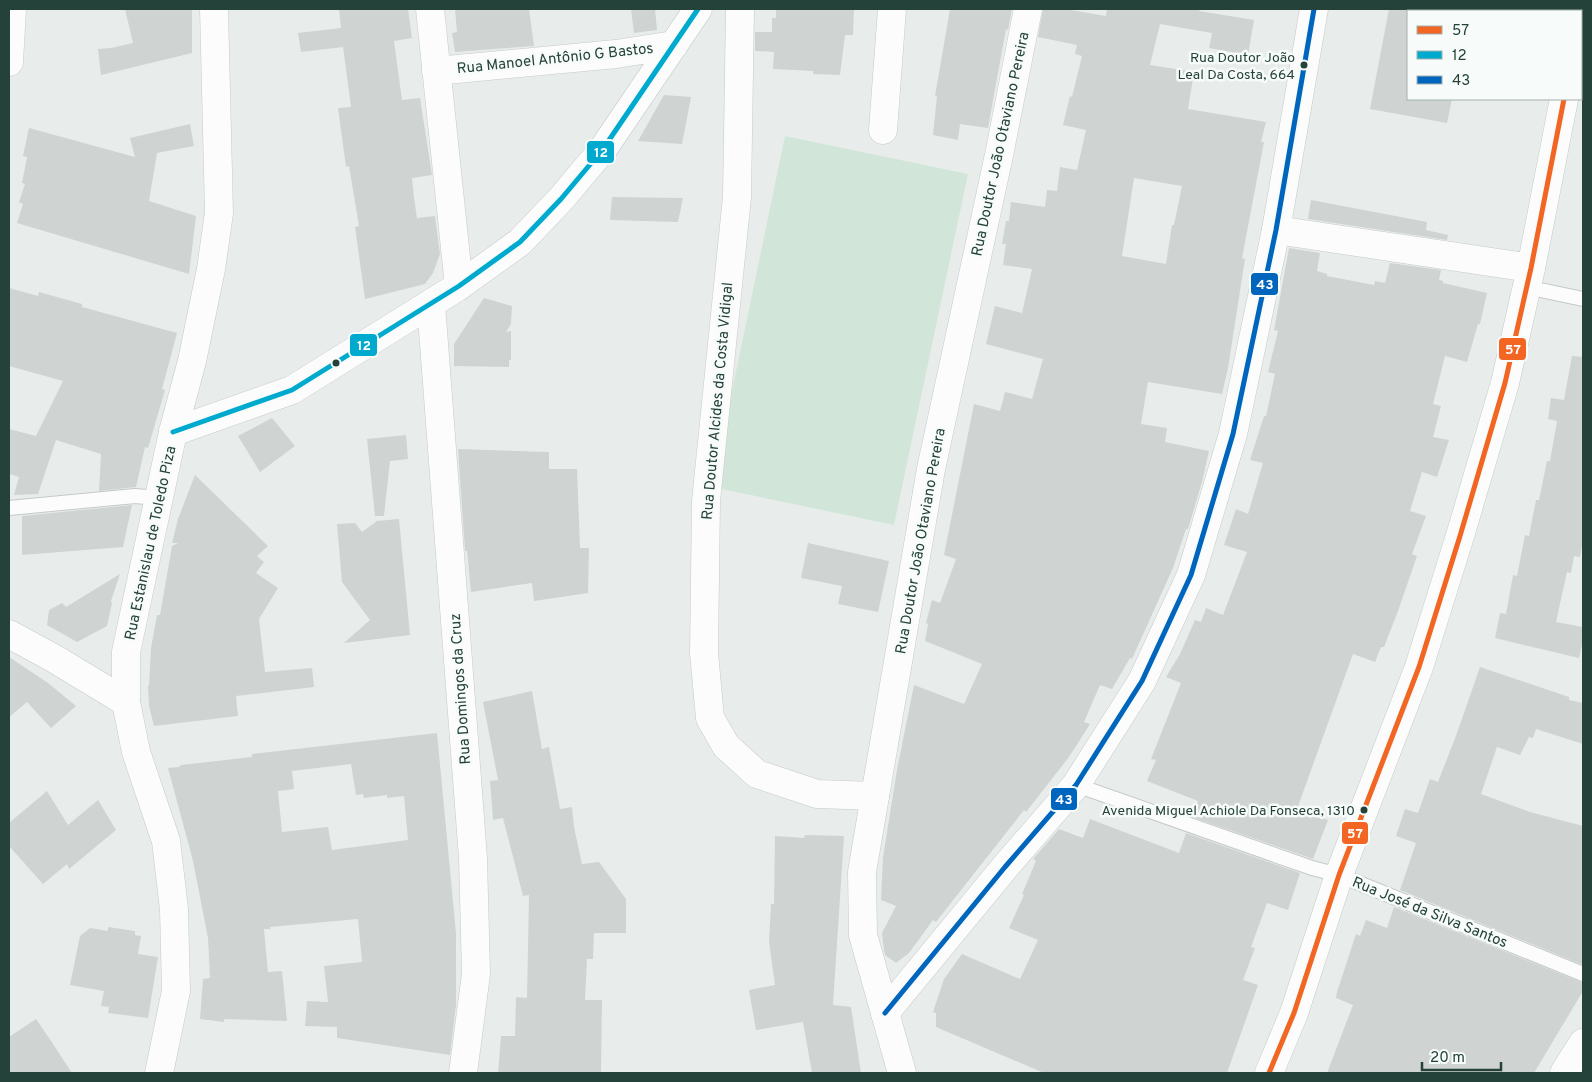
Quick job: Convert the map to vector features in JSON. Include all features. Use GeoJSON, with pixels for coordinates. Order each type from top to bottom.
{"type":"FeatureCollection","features":[{"type":"Feature","properties":{"kind":"street"},"geometry":{"type":"LineString","coordinates":[[9,62],[12,9]]}},
{"type":"Feature","properties":{"kind":"street","name":"Rua Estanislau de Toledo Piza"},"geometry":{"type":"LineString","coordinates":[[160,1073],[176,991],[174,909],[166,841],[136,752],[126,702],[126,652],[173,432],[192,361],[211,269],[219,213],[214,9]]}},
{"type":"Feature","properties":{"kind":"street"},"geometry":{"type":"LineString","coordinates":[[430,9],[459,286]]}},
{"type":"Feature","properties":{"kind":"street"},"geometry":{"type":"LineString","coordinates":[[173,432],[292,390],[459,286],[520,242],[561,199],[603,149],[698,9]]}},
{"type":"Feature","properties":{"kind":"street","name":"Rua Doutor Alcides da Costa Vidigal"},"geometry":{"type":"LineString","coordinates":[[740,9],[737,197],[706,501],[704,653],[710,718],[726,746],[757,774],[818,794],[875,796]]}},
{"type":"Feature","properties":{"kind":"street"},"geometry":{"type":"LineString","coordinates":[[883,130],[892,9]]}},
{"type":"Feature","properties":{"kind":"street","name":"Rua Doutor João Otaviano Pereira"},"geometry":{"type":"LineString","coordinates":[[902,1073],[863,935],[862,872],[931,469],[999,155],[1028,9]]}},
{"type":"Feature","properties":{"kind":"street"},"geometry":{"type":"LineString","coordinates":[[885,1013],[1004,867],[1076,785],[1142,681],[1191,575],[1233,434],[1276,230],[1314,9]]}},
{"type":"Feature","properties":{"kind":"street","name":"Rua Manoel Antônio G Bastos"},"geometry":{"type":"LineString","coordinates":[[436,71],[616,54],[674,45]]}},
{"type":"Feature","properties":{"kind":"street"},"geometry":{"type":"LineString","coordinates":[[1270,1073],[1294,1013],[1339,876],[1418,667],[1460,536],[1505,383],[1564,100]]}},
{"type":"Feature","properties":{"kind":"street"},"geometry":{"type":"LineString","coordinates":[[1276,230],[1528,278]]}},
{"type":"Feature","properties":{"kind":"street","name":"Rua Domingos da Cruz"},"geometry":{"type":"LineString","coordinates":[[431,304],[473,858],[476,974],[463,1073]]}},
{"type":"Feature","properties":{"kind":"street"},"geometry":{"type":"LineString","coordinates":[[9,634],[55,659],[126,702]]}},
{"type":"Feature","properties":{"kind":"street"},"geometry":{"type":"LineString","coordinates":[[1564,1073],[1583,1043]]}},
{"type":"Feature","properties":{"kind":"lane"},"geometry":{"type":"LineString","coordinates":[[1528,278],[1583,298]]}},
{"type":"Feature","properties":{"kind":"lane"},"geometry":{"type":"LineString","coordinates":[[9,508],[135,496],[159,498]]}},
{"type":"Feature","properties":{"kind":"lane","name":"Rua José da Silva Santos"},"geometry":{"type":"LineString","coordinates":[[1076,785],[1339,876],[1583,974]]}},
{"type":"Feature","properties":{"kind":"green space"},"geometry":{"type":"Polygon","coordinates":[[[785,136],[968,174],[894,525],[712,487],[785,136]]]}},
{"type":"Feature","properties":{"kind":"building"},"geometry":{"type":"Polygon","coordinates":[[[125,9],[192,9],[192,53],[101,75],[98,49],[133,43],[125,9]]]}},
{"type":"Feature","properties":{"kind":"building"},"geometry":{"type":"Polygon","coordinates":[[[339,9],[408,9],[412,38],[394,41],[402,100],[420,98],[432,175],[412,178],[414,198],[417,218],[435,216],[440,254],[433,273],[425,284],[365,299],[355,227],[359,226],[349,166],[346,167],[338,108],[351,107],[343,47],[301,52],[298,33],[341,28],[339,9]]]}},
{"type":"Feature","properties":{"kind":"building"},"geometry":{"type":"Polygon","coordinates":[[[455,9],[529,9],[534,46],[455,52],[452,33],[457,32],[455,9]]]}},
{"type":"Feature","properties":{"kind":"building"},"geometry":{"type":"Polygon","coordinates":[[[631,9],[655,9],[657,30],[634,33],[631,9]]]}},
{"type":"Feature","properties":{"kind":"building"},"geometry":{"type":"Polygon","coordinates":[[[776,9],[854,9],[853,35],[845,35],[840,75],[813,74],[813,71],[773,69],[774,52],[755,51],[755,32],[772,32],[772,18],[776,18],[776,9]]]}},
{"type":"Feature","properties":{"kind":"building"},"geometry":{"type":"Polygon","coordinates":[[[950,9],[1012,9],[1008,30],[1006,29],[988,128],[960,124],[958,140],[933,135],[937,96],[935,96],[950,9]]]}},
{"type":"Feature","properties":{"kind":"building"},"geometry":{"type":"Polygon","coordinates":[[[1043,9],[1065,9],[1106,16],[1107,9],[1200,9],[1199,11],[1254,20],[1248,55],[1209,48],[1212,33],[1160,24],[1150,65],[1194,72],[1188,109],[1266,122],[1261,142],[1264,142],[1242,258],[1245,259],[1228,368],[1222,394],[1148,382],[1141,424],[1167,428],[1165,442],[1209,451],[1188,529],[1186,529],[1173,568],[1132,659],[1130,658],[1112,689],[1100,685],[1084,722],[1090,724],[1069,757],[1026,812],[1024,810],[936,922],[933,920],[909,953],[896,963],[885,955],[884,951],[882,933],[896,906],[881,900],[883,857],[897,770],[914,685],[964,704],[982,664],[925,641],[928,624],[926,623],[932,600],[940,603],[956,559],[944,555],[974,404],[1000,411],[1005,392],[1032,399],[1043,359],[986,344],[995,306],[1022,313],[1032,269],[1003,265],[1006,244],[1002,244],[1006,221],[1009,221],[1011,202],[1045,207],[1047,190],[1057,191],[1060,167],[1077,170],[1086,130],[1063,125],[1082,56],[1075,54],[1077,45],[1038,37],[1043,9]],[[1134,178],[1122,256],[1166,264],[1172,225],[1174,225],[1182,186],[1134,178]]]}},
{"type":"Feature","properties":{"kind":"building"},"geometry":{"type":"Polygon","coordinates":[[[1389,9],[1408,9],[1407,100],[1452,100],[1447,123],[1370,109],[1389,9]]]}},
{"type":"Feature","properties":{"kind":"building"},"geometry":{"type":"Polygon","coordinates":[[[664,95],[691,97],[682,144],[638,141],[664,95]]]}},
{"type":"Feature","properties":{"kind":"building"},"geometry":{"type":"Polygon","coordinates":[[[190,124],[194,146],[157,153],[149,201],[196,216],[189,274],[17,223],[23,204],[19,202],[25,184],[22,183],[27,157],[23,156],[29,128],[135,157],[130,138],[190,124]]]}},
{"type":"Feature","properties":{"kind":"building"},"geometry":{"type":"Polygon","coordinates":[[[612,197],[683,198],[678,222],[610,220],[612,197]]]}},
{"type":"Feature","properties":{"kind":"building"},"geometry":{"type":"Polygon","coordinates":[[[1311,200],[1427,222],[1426,230],[1448,235],[1447,240],[1308,219],[1311,200]]]}},
{"type":"Feature","properties":{"kind":"building"},"geometry":{"type":"Polygon","coordinates":[[[1289,248],[1320,253],[1317,271],[1327,274],[1327,276],[1374,285],[1375,281],[1385,283],[1390,263],[1441,270],[1439,280],[1443,281],[1443,283],[1487,293],[1480,324],[1478,324],[1467,362],[1445,356],[1433,404],[1441,406],[1433,437],[1449,440],[1437,477],[1422,472],[1410,511],[1426,516],[1412,554],[1417,556],[1398,611],[1384,647],[1381,647],[1375,662],[1353,654],[1297,809],[1328,820],[1313,859],[1192,817],[1198,801],[1147,781],[1156,760],[1151,759],[1181,683],[1166,677],[1180,654],[1195,620],[1201,622],[1206,608],[1223,615],[1247,552],[1224,545],[1236,509],[1248,514],[1263,463],[1250,460],[1264,416],[1266,416],[1275,374],[1268,372],[1278,331],[1274,330],[1289,248]]]}},
{"type":"Feature","properties":{"kind":"building"},"geometry":{"type":"Polygon","coordinates":[[[9,288],[38,296],[39,292],[82,304],[82,307],[177,333],[162,389],[165,390],[148,448],[145,447],[136,487],[99,491],[101,454],[56,440],[38,494],[14,495],[19,477],[9,474],[9,429],[36,436],[63,381],[9,366],[9,288]]]}},
{"type":"Feature","properties":{"kind":"building"},"geometry":{"type":"Polygon","coordinates":[[[484,298],[512,306],[511,324],[506,332],[511,331],[511,360],[509,360],[509,367],[454,366],[454,344],[484,298]]]}},
{"type":"Feature","properties":{"kind":"building"},"geometry":{"type":"Polygon","coordinates":[[[1572,356],[1583,357],[1583,540],[1580,557],[1574,556],[1571,573],[1567,572],[1556,622],[1583,627],[1583,640],[1579,658],[1495,638],[1500,613],[1506,614],[1513,575],[1517,576],[1525,535],[1529,536],[1536,500],[1539,500],[1547,461],[1550,461],[1557,421],[1548,419],[1551,398],[1564,400],[1572,356]]]}},
{"type":"Feature","properties":{"kind":"building"},"geometry":{"type":"Polygon","coordinates":[[[272,418],[295,446],[260,472],[238,436],[272,418]]]}},
{"type":"Feature","properties":{"kind":"building"},"geometry":{"type":"Polygon","coordinates":[[[406,435],[408,459],[390,461],[384,516],[375,516],[367,439],[406,435]]]}},
{"type":"Feature","properties":{"kind":"building"},"geometry":{"type":"Polygon","coordinates":[[[458,449],[549,452],[549,469],[577,469],[580,548],[589,548],[588,593],[534,601],[532,583],[471,592],[467,551],[465,551],[458,449]]]}},
{"type":"Feature","properties":{"kind":"building"},"geometry":{"type":"Polygon","coordinates":[[[195,475],[268,546],[257,556],[264,562],[256,573],[278,588],[259,619],[265,672],[312,668],[314,687],[236,696],[238,716],[154,726],[149,706],[148,686],[151,648],[157,615],[160,615],[172,546],[178,543],[172,543],[178,519],[195,475]]]}},
{"type":"Feature","properties":{"kind":"building"},"geometry":{"type":"Polygon","coordinates":[[[132,505],[123,547],[22,555],[22,516],[132,505]]]}},
{"type":"Feature","properties":{"kind":"building"},"geometry":{"type":"Polygon","coordinates":[[[399,519],[410,635],[344,643],[370,620],[342,582],[337,524],[355,523],[362,532],[377,521],[399,519]]]}},
{"type":"Feature","properties":{"kind":"building"},"geometry":{"type":"Polygon","coordinates":[[[808,543],[889,561],[878,612],[838,604],[842,586],[801,578],[808,543]]]}},
{"type":"Feature","properties":{"kind":"building"},"geometry":{"type":"Polygon","coordinates":[[[120,574],[111,601],[107,626],[77,642],[47,625],[49,610],[62,603],[66,607],[120,574]]]}},
{"type":"Feature","properties":{"kind":"building"},"geometry":{"type":"Polygon","coordinates":[[[9,657],[48,683],[76,706],[51,728],[27,702],[9,717],[9,657]]]}},
{"type":"Feature","properties":{"kind":"building"},"geometry":{"type":"Polygon","coordinates":[[[1480,667],[1569,697],[1569,700],[1583,703],[1583,744],[1536,729],[1533,738],[1529,737],[1520,755],[1497,747],[1481,794],[1530,812],[1583,826],[1583,965],[1400,890],[1416,843],[1396,836],[1405,809],[1418,813],[1430,779],[1438,782],[1480,667]]]}},
{"type":"Feature","properties":{"kind":"building"},"geometry":{"type":"Polygon","coordinates":[[[532,691],[542,749],[549,747],[560,809],[572,807],[582,864],[599,862],[626,899],[626,933],[594,933],[593,959],[587,959],[585,1000],[602,1000],[601,1073],[498,1073],[501,1036],[515,1036],[516,997],[527,998],[529,895],[523,896],[503,818],[493,820],[490,781],[498,780],[483,702],[532,691]]]}},
{"type":"Feature","properties":{"kind":"building"},"geometry":{"type":"Polygon","coordinates":[[[437,733],[456,933],[456,1005],[450,1055],[337,1038],[337,1027],[305,1026],[307,1001],[328,1002],[324,966],[362,962],[358,919],[264,929],[268,972],[282,971],[287,1021],[224,1019],[224,1022],[200,1019],[203,979],[210,978],[208,938],[193,861],[168,768],[252,757],[252,754],[437,733]],[[351,764],[292,771],[294,789],[278,791],[282,832],[328,827],[332,850],[408,840],[404,796],[387,798],[387,795],[364,798],[363,794],[356,795],[351,764]]]}},
{"type":"Feature","properties":{"kind":"building"},"geometry":{"type":"Polygon","coordinates":[[[47,791],[68,825],[98,800],[116,830],[69,869],[67,864],[43,884],[9,846],[9,823],[47,791]]]}},
{"type":"Feature","properties":{"kind":"building"},"geometry":{"type":"Polygon","coordinates":[[[1090,819],[1179,853],[1186,833],[1300,873],[1288,910],[1267,903],[1251,947],[1255,948],[1243,980],[1258,985],[1227,1073],[1044,1073],[936,1027],[936,1013],[933,1012],[944,979],[962,954],[1020,979],[1038,940],[1009,928],[1024,895],[1022,894],[1036,861],[1033,859],[1059,829],[1083,838],[1090,819]]]}},
{"type":"Feature","properties":{"kind":"building"},"geometry":{"type":"Polygon","coordinates":[[[805,835],[844,836],[833,1005],[851,1007],[861,1073],[812,1073],[803,1022],[756,1030],[749,990],[775,985],[769,942],[771,904],[774,904],[775,836],[804,838],[805,835]]]}},
{"type":"Feature","properties":{"kind":"building"},"geometry":{"type":"Polygon","coordinates":[[[1394,907],[1583,983],[1583,991],[1534,1073],[1327,1073],[1353,1005],[1336,998],[1356,934],[1360,936],[1366,920],[1387,928],[1394,907]]]}},
{"type":"Feature","properties":{"kind":"building"},"geometry":{"type":"Polygon","coordinates":[[[108,927],[135,931],[135,935],[141,936],[138,954],[158,957],[148,1018],[108,1013],[109,1007],[101,1006],[104,991],[70,985],[80,936],[90,928],[108,931],[108,927]]]}},
{"type":"Feature","properties":{"kind":"building"},"geometry":{"type":"Polygon","coordinates":[[[36,1019],[72,1073],[9,1073],[9,1037],[36,1019]]]}},
{"type":"Feature","properties":{"kind":"transit line","name":"12"},"geometry":{"type":"LineString","coordinates":[[173,432],[292,390],[459,286],[520,242],[561,199],[603,149],[698,9]]}},
{"type":"Feature","properties":{"kind":"transit line","name":"43"},"geometry":{"type":"LineString","coordinates":[[885,1013],[1005,867],[1076,785],[1142,681],[1191,575],[1233,434],[1276,230],[1314,9]]}},
{"type":"Feature","properties":{"kind":"transit line","name":"57"},"geometry":{"type":"LineString","coordinates":[[1269,1073],[1294,1013],[1339,875],[1419,667],[1460,536],[1505,383],[1531,268],[1564,100]]}},
{"type":"Feature","properties":{"kind":"place","name":"Rua Doutor João Leal Da Costa, 664"},"geometry":{"type":"Point","coordinates":[1304,65]}},
{"type":"Feature","properties":{"kind":"place","name":"Avenida Miguel Achiole Da Fonseca, 1310"},"geometry":{"type":"Point","coordinates":[1364,810]}}]}
